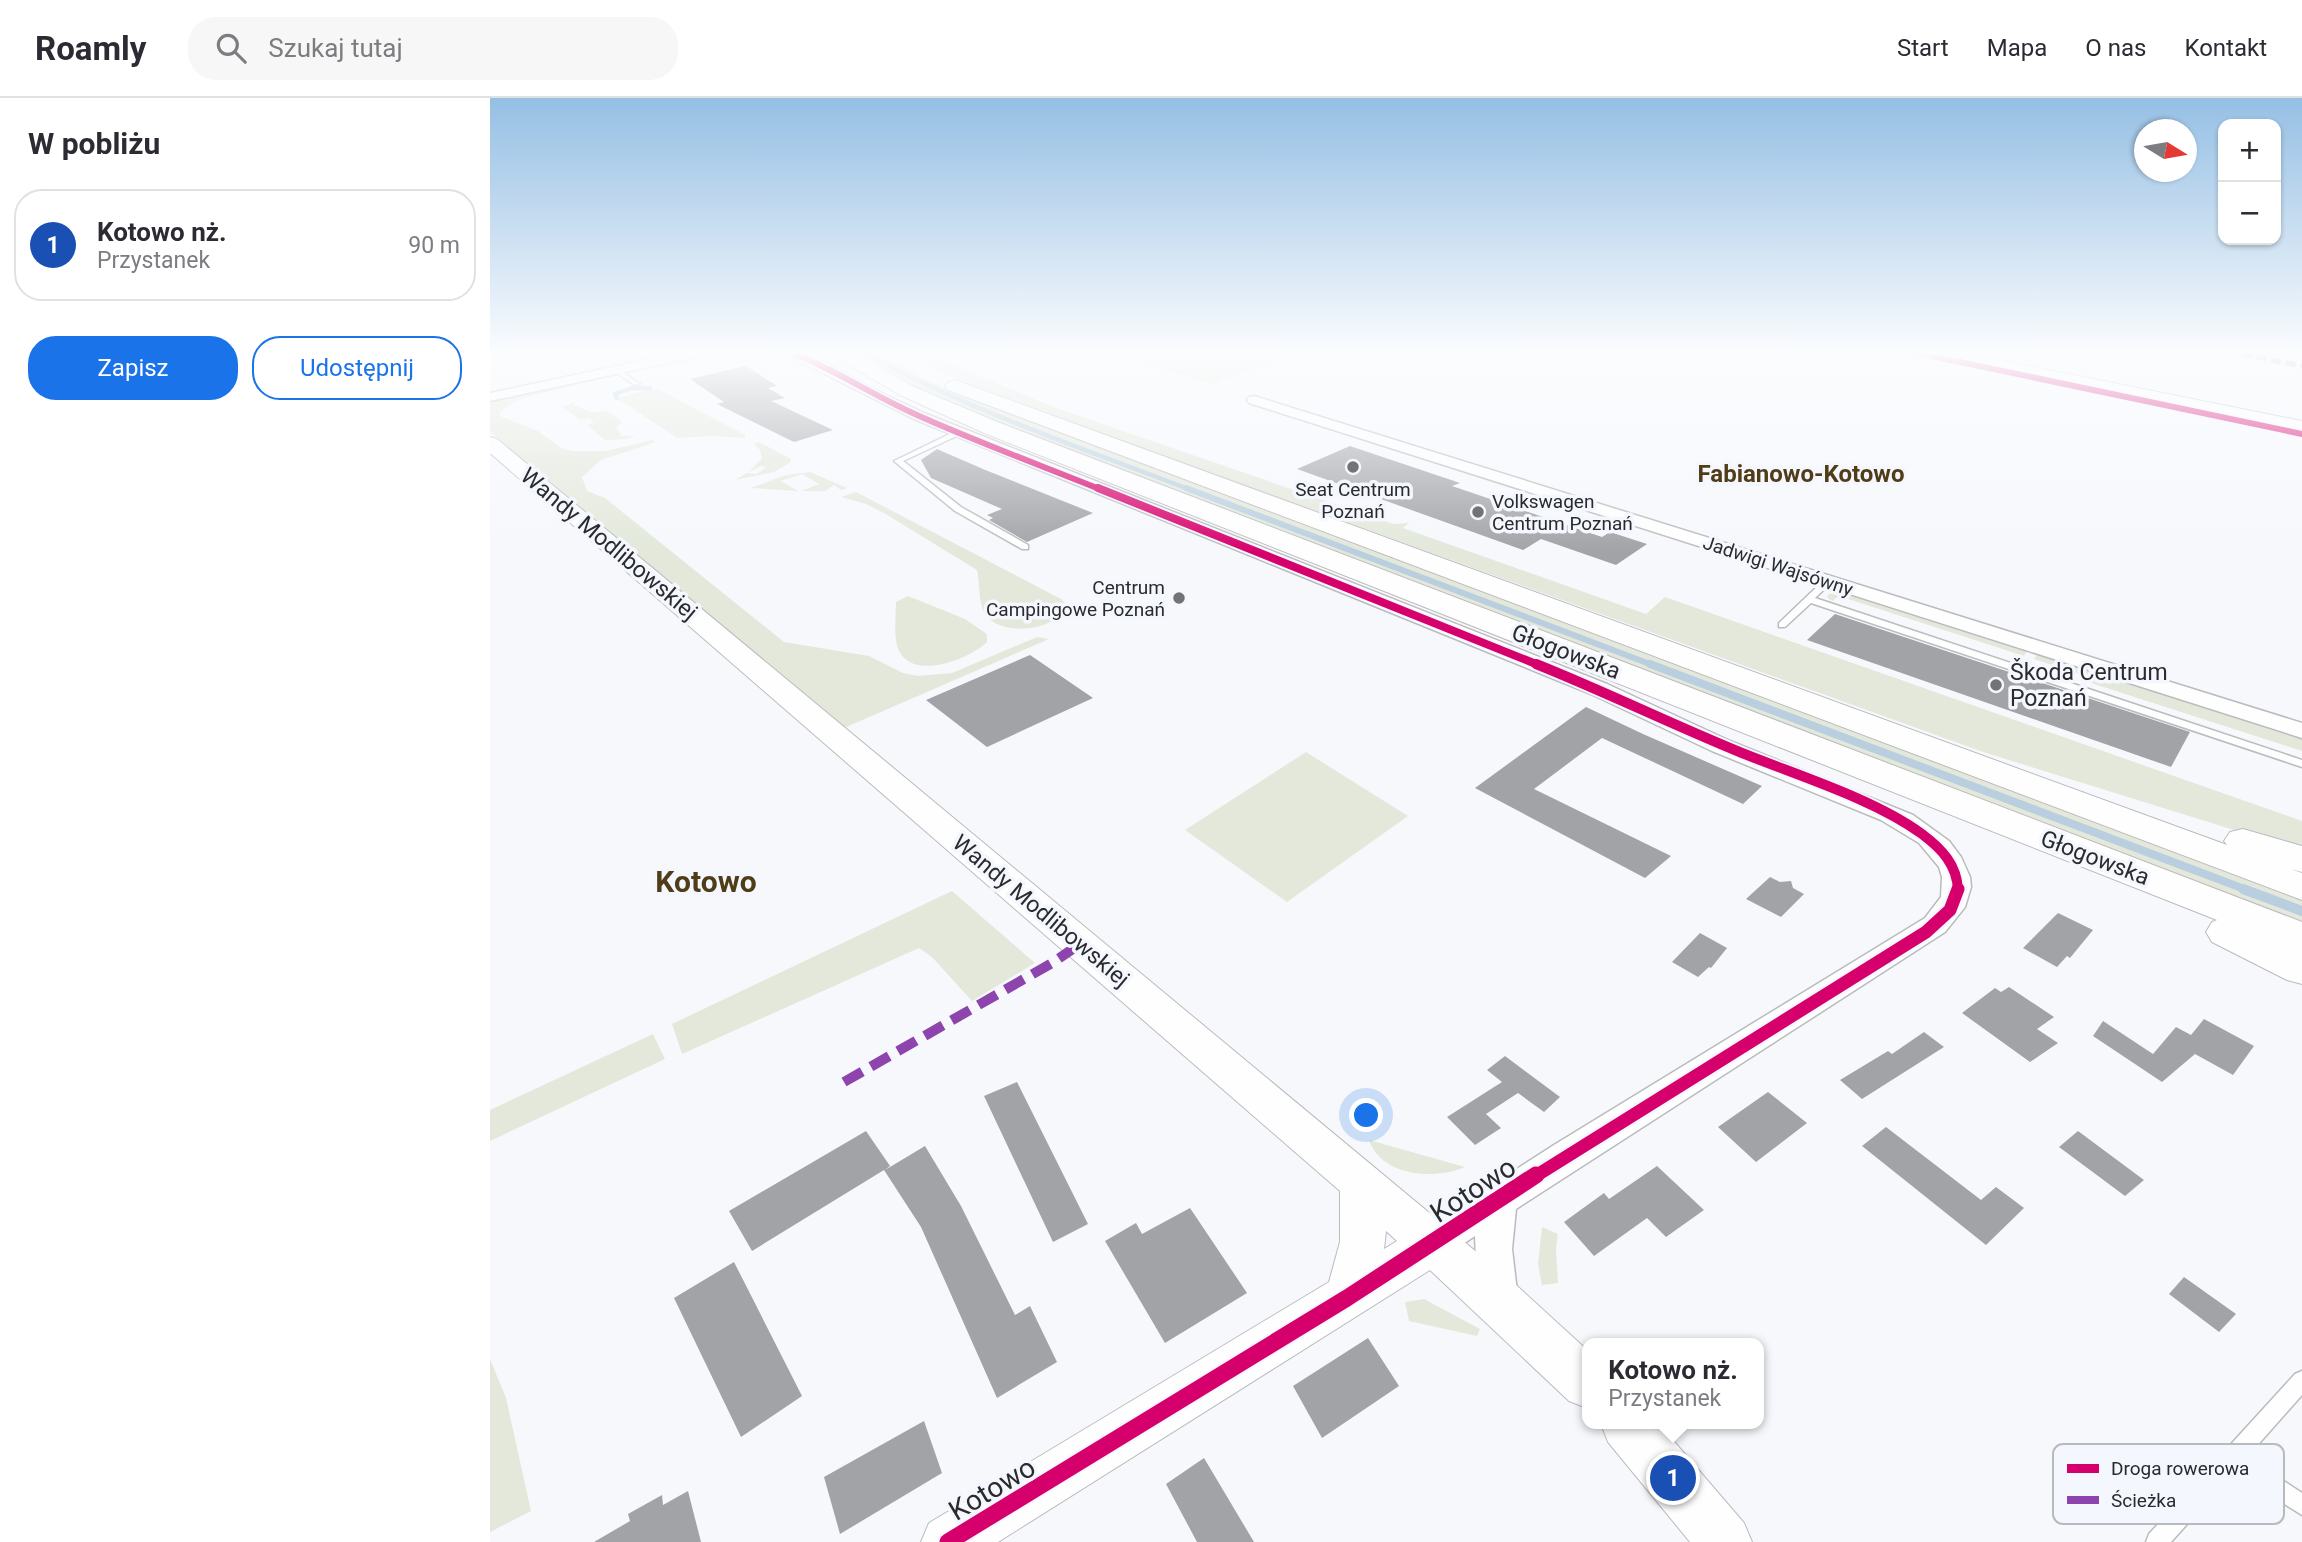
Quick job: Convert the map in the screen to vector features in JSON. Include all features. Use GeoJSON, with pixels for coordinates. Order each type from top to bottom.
{"type":"FeatureCollection","features":[{"type":"Feature","properties":{"kind":"main road","name":"Głogowska"},"geometry":{"type":"LineString","coordinates":[[970,418],[2302,938]]}},
{"type":"Feature","properties":{"kind":"main road","name":"Głogowska"},"geometry":{"type":"LineString","coordinates":[[1045,418],[2302,887]]}},
{"type":"Feature","properties":{"kind":"main road"},"geometry":{"type":"LineString","coordinates":[[2035,788],[2225,836],[2302,859]]}},
{"type":"Feature","properties":{"kind":"main road"},"geometry":{"type":"LineString","coordinates":[[2045,838],[2302,969]]}},
{"type":"Feature","properties":{"kind":"street","name":"Kotowo"},"geometry":{"type":"LineString","coordinates":[[925,418],[1599,689],[1693,733],[1874,807],[1905,822],[1933,842],[1952,865],[1958,890],[1951,908],[1935,925],[1347,1298],[948,1542]]}},
{"type":"Feature","properties":{"kind":"street","name":"Jadwigi Wajsówny"},"geometry":{"type":"LineString","coordinates":[[1312,418],[2302,731]]}},
{"type":"Feature","properties":{"kind":"street"},"geometry":{"type":"LineString","coordinates":[[2260,418],[2302,427]]}},
{"type":"Feature","properties":{"kind":"street","name":"Wandy Modlibowskiej"},"geometry":{"type":"LineString","coordinates":[[490,443],[1498,1300],[1582,1378]]}},
{"type":"Feature","properties":{"kind":"street"},"geometry":{"type":"LineString","coordinates":[[1347,1298],[1366,1234],[1366,1211],[1361,1183]]}},
{"type":"Feature","properties":{"kind":"street","name":"Kotowo"},"geometry":{"type":"LineString","coordinates":[[1498,1300],[1491,1246],[1492,1227],[1500,1199]]}},
{"type":"Feature","properties":{"kind":"street"},"geometry":{"type":"LineString","coordinates":[[1630,1429],[1725,1542]]}},
{"type":"Feature","properties":{"kind":"lane"},"geometry":{"type":"LineString","coordinates":[[958,432],[898,461],[958,509],[1025,547]]}},
{"type":"Feature","properties":{"kind":"lane"},"geometry":{"type":"LineString","coordinates":[[1782,625],[1827,582]]}},
{"type":"Feature","properties":{"kind":"lane"},"geometry":{"type":"LineString","coordinates":[[1811,600],[2302,764]]}},
{"type":"Feature","properties":{"kind":"lane"},"geometry":{"type":"LineString","coordinates":[[2245,1444],[2302,1381]]}},
{"type":"Feature","properties":{"kind":"lane"},"geometry":{"type":"LineString","coordinates":[[2284,1493],[2302,1505]]}},
{"type":"Feature","properties":{"kind":"lane"},"geometry":{"type":"LineString","coordinates":[[2157,1542],[2173,1524]]}},
{"type":"Feature","properties":{"kind":"shaded area"},"geometry":{"type":"Polygon","coordinates":[[[490,418],[506,418],[538,431],[561,448],[572,451],[606,451],[652,440],[656,442],[601,460],[582,477],[587,491],[605,498],[784,642],[869,656],[903,673],[918,676],[952,673],[1037,637],[1049,639],[844,728],[490,432],[490,418]]]}},
{"type":"Feature","properties":{"kind":"shaded area"},"geometry":{"type":"Polygon","coordinates":[[[589,418],[617,418],[622,422],[616,428],[622,436],[635,436],[605,440],[587,425],[594,423],[589,418]]]}},
{"type":"Feature","properties":{"kind":"shaded area"},"geometry":{"type":"Polygon","coordinates":[[[648,418],[714,418],[745,435],[745,438],[677,438],[648,418]]]}},
{"type":"Feature","properties":{"kind":"shaded area"},"geometry":{"type":"Polygon","coordinates":[[[986,418],[1023,418],[2302,898],[2302,927],[986,418]]]}},
{"type":"Feature","properties":{"kind":"shaded area"},"geometry":{"type":"Polygon","coordinates":[[[1063,418],[1086,418],[1393,524],[1409,523],[1403,528],[1646,614],[1665,597],[2302,821],[2302,851],[1983,752],[1063,418]]]}},
{"type":"Feature","properties":{"kind":"shaded area"},"geometry":{"type":"Polygon","coordinates":[[[759,442],[791,459],[791,462],[774,472],[735,480],[747,473],[757,474],[766,467],[761,466],[749,472],[762,458],[760,450],[754,444],[759,442]]]}},
{"type":"Feature","properties":{"kind":"shaded area"},"geometry":{"type":"Polygon","coordinates":[[[810,472],[847,488],[841,490],[834,485],[825,491],[801,491],[819,484],[802,474],[781,481],[798,491],[751,488],[786,475],[810,472]]]}},
{"type":"Feature","properties":{"kind":"shaded area"},"geometry":{"type":"Polygon","coordinates":[[[856,492],[1061,599],[1067,605],[1061,614],[1041,626],[1016,629],[993,622],[983,609],[977,570],[884,513],[866,504],[841,497],[856,492]]]}},
{"type":"Feature","properties":{"kind":"shaded area"},"geometry":{"type":"Polygon","coordinates":[[[1837,593],[1848,594],[2027,651],[2024,656],[1839,596],[1832,601],[1827,597],[1837,593]]]}},
{"type":"Feature","properties":{"kind":"shaded area"},"geometry":{"type":"Polygon","coordinates":[[[908,596],[965,619],[987,634],[987,642],[968,655],[942,664],[917,665],[906,660],[897,646],[895,620],[896,602],[908,596]]]}},
{"type":"Feature","properties":{"kind":"shaded area"},"geometry":{"type":"Polygon","coordinates":[[[2037,655],[2302,737],[2302,751],[2088,682],[2091,678],[2034,659],[2037,655]]]}},
{"type":"Feature","properties":{"kind":"shaded area"},"geometry":{"type":"Polygon","coordinates":[[[1306,752],[1408,816],[1287,902],[1185,830],[1306,752]]]}},
{"type":"Feature","properties":{"kind":"shaded area"},"geometry":{"type":"Polygon","coordinates":[[[952,891],[1035,963],[972,1001],[932,957],[919,948],[682,1054],[672,1024],[952,891]]]}},
{"type":"Feature","properties":{"kind":"shaded area"},"geometry":{"type":"Polygon","coordinates":[[[653,1034],[665,1059],[490,1141],[490,1110],[653,1034]]]}},
{"type":"Feature","properties":{"kind":"shaded area"},"geometry":{"type":"Polygon","coordinates":[[[1369,1140],[1465,1167],[1439,1173],[1411,1172],[1385,1162],[1369,1140]]]}},
{"type":"Feature","properties":{"kind":"shaded area"},"geometry":{"type":"Polygon","coordinates":[[[1542,1227],[1558,1234],[1558,1283],[1542,1285],[1538,1264],[1542,1227]]]}},
{"type":"Feature","properties":{"kind":"shaded area"},"geometry":{"type":"Polygon","coordinates":[[[1424,1299],[1480,1329],[1477,1336],[1409,1321],[1405,1302],[1424,1299]]]}},
{"type":"Feature","properties":{"kind":"shaded area"},"geometry":{"type":"Polygon","coordinates":[[[490,1359],[506,1398],[531,1511],[490,1532],[490,1359]]]}},
{"type":"Feature","properties":{"kind":"building"},"geometry":{"type":"Polygon","coordinates":[[[746,418],[808,418],[833,430],[794,442],[746,418]]]}},
{"type":"Feature","properties":{"kind":"building"},"geometry":{"type":"Polygon","coordinates":[[[1350,446],[1460,483],[1452,486],[1602,537],[1610,532],[1647,544],[1616,565],[1541,539],[1523,550],[1297,469],[1350,446]]]}},
{"type":"Feature","properties":{"kind":"building"},"geometry":{"type":"Polygon","coordinates":[[[937,449],[1093,513],[1027,542],[989,520],[993,518],[987,515],[1002,509],[931,478],[921,460],[937,449]]]}},
{"type":"Feature","properties":{"kind":"building","name":"Škoda Centrum Poznań"},"geometry":{"type":"Polygon","coordinates":[[[1835,614],[2190,732],[2171,767],[1807,640],[1835,614]]]}},
{"type":"Feature","properties":{"kind":"building"},"geometry":{"type":"Polygon","coordinates":[[[1030,655],[1093,698],[987,747],[926,700],[1030,655]]]}},
{"type":"Feature","properties":{"kind":"building"},"geometry":{"type":"Polygon","coordinates":[[[1586,707],[1762,786],[1743,804],[1602,738],[1534,789],[1671,856],[1645,878],[1475,788],[1586,707]]]}},
{"type":"Feature","properties":{"kind":"building"},"geometry":{"type":"Polygon","coordinates":[[[1770,877],[1780,882],[1791,881],[1793,888],[1804,894],[1781,917],[1746,899],[1770,877]]]}},
{"type":"Feature","properties":{"kind":"building"},"geometry":{"type":"Polygon","coordinates":[[[2058,913],[2093,930],[2070,958],[2067,956],[2057,967],[2023,948],[2058,913]]]}},
{"type":"Feature","properties":{"kind":"building"},"geometry":{"type":"Polygon","coordinates":[[[1700,933],[1727,948],[1711,968],[1698,977],[1672,962],[1700,933]]]}},
{"type":"Feature","properties":{"kind":"building"},"geometry":{"type":"Polygon","coordinates":[[[2009,987],[2054,1017],[2037,1029],[2058,1043],[2030,1062],[1962,1013],[1995,988],[2001,992],[2009,987]]]}},
{"type":"Feature","properties":{"kind":"building"},"geometry":{"type":"Polygon","coordinates":[[[2204,1019],[2254,1046],[2233,1075],[2195,1054],[2162,1082],[2093,1036],[2103,1021],[2153,1054],[2176,1027],[2191,1035],[2204,1019]]]}},
{"type":"Feature","properties":{"kind":"building"},"geometry":{"type":"Polygon","coordinates":[[[1924,1032],[1944,1047],[1862,1099],[1840,1080],[1888,1051],[1892,1054],[1924,1032]]]}},
{"type":"Feature","properties":{"kind":"building"},"geometry":{"type":"Polygon","coordinates":[[[1505,1056],[1560,1097],[1544,1112],[1518,1093],[1486,1114],[1501,1128],[1475,1145],[1447,1117],[1502,1082],[1487,1070],[1505,1056]]]}},
{"type":"Feature","properties":{"kind":"building"},"geometry":{"type":"Polygon","coordinates":[[[1017,1082],[1088,1224],[1053,1242],[984,1096],[1017,1082]]]}},
{"type":"Feature","properties":{"kind":"building"},"geometry":{"type":"Polygon","coordinates":[[[1768,1092],[1807,1123],[1756,1162],[1718,1127],[1768,1092]]]}},
{"type":"Feature","properties":{"kind":"building"},"geometry":{"type":"Polygon","coordinates":[[[1886,1127],[1981,1200],[1996,1187],[2024,1208],[1986,1245],[1862,1146],[1886,1127]]]}},
{"type":"Feature","properties":{"kind":"building"},"geometry":{"type":"Polygon","coordinates":[[[866,1131],[890,1166],[885,1170],[925,1146],[961,1206],[1015,1315],[1030,1306],[1057,1362],[997,1398],[921,1227],[884,1170],[752,1251],[729,1211],[866,1131]]]}},
{"type":"Feature","properties":{"kind":"building"},"geometry":{"type":"Polygon","coordinates":[[[2078,1131],[2144,1180],[2125,1196],[2059,1147],[2078,1131]]]}},
{"type":"Feature","properties":{"kind":"building"},"geometry":{"type":"Polygon","coordinates":[[[1657,1166],[1704,1210],[1666,1237],[1647,1218],[1594,1256],[1564,1222],[1604,1193],[1609,1199],[1657,1166]]]}},
{"type":"Feature","properties":{"kind":"building"},"geometry":{"type":"Polygon","coordinates":[[[1190,1208],[1247,1293],[1165,1343],[1105,1241],[1136,1223],[1142,1234],[1190,1208]]]}},
{"type":"Feature","properties":{"kind":"building"},"geometry":{"type":"Polygon","coordinates":[[[734,1262],[802,1396],[741,1437],[674,1298],[734,1262]]]}},
{"type":"Feature","properties":{"kind":"building"},"geometry":{"type":"Polygon","coordinates":[[[2184,1277],[2236,1314],[2219,1332],[2169,1294],[2184,1277]]]}},
{"type":"Feature","properties":{"kind":"building"},"geometry":{"type":"Polygon","coordinates":[[[1368,1338],[1399,1386],[1322,1438],[1293,1386],[1368,1338]]]}},
{"type":"Feature","properties":{"kind":"building"},"geometry":{"type":"Polygon","coordinates":[[[924,1421],[942,1473],[840,1534],[824,1477],[924,1421]]]}},
{"type":"Feature","properties":{"kind":"building"},"geometry":{"type":"Polygon","coordinates":[[[1204,1458],[1254,1542],[1197,1542],[1166,1484],[1204,1458]]]}},
{"type":"Feature","properties":{"kind":"building"},"geometry":{"type":"Polygon","coordinates":[[[688,1491],[701,1542],[594,1542],[630,1521],[628,1514],[662,1495],[663,1505],[688,1491]]]}},
{"type":"Feature","properties":{"kind":"waterway"},"geometry":{"type":"LineString","coordinates":[[1006,418],[1191,490]]}},
{"type":"Feature","properties":{"kind":"waterway"},"geometry":{"type":"LineString","coordinates":[[1186,488],[1655,666]]}},
{"type":"Feature","properties":{"kind":"waterway"},"geometry":{"type":"LineString","coordinates":[[1650,664],[2247,890]]}},
{"type":"Feature","properties":{"kind":"waterway"},"geometry":{"type":"LineString","coordinates":[[2243,889],[2302,911]]}},
{"type":"Feature","properties":{"kind":"marked path"},"geometry":{"type":"LineString","coordinates":[[844,1082],[1052,963],[1080,944]]}},
{"type":"Feature","properties":{"kind":"cycle path"},"geometry":{"type":"LineString","coordinates":[[925,418],[1599,689],[1683,729],[1874,807],[1905,823],[1938,846],[1950,861],[1957,876],[1958,892],[1950,910],[1926,932],[1566,1156],[1347,1298],[948,1542]]}},
{"type":"Feature","properties":{"kind":"cycle path"},"geometry":{"type":"LineString","coordinates":[[2228,418],[2302,434]]}},
{"type":"Feature","properties":{"kind":"place","name":"Seat Centrum Poznań"},"geometry":{"type":"Point","coordinates":[1353,467]}},
{"type":"Feature","properties":{"kind":"place","name":"Volkswagen Centrum Poznań"},"geometry":{"type":"Point","coordinates":[1478,512]}},
{"type":"Feature","properties":{"kind":"place","name":"Centrum Campingowe Poznań"},"geometry":{"type":"Point","coordinates":[1179,598]}},
{"type":"Feature","properties":{"kind":"place","name":"Škoda Centrum Poznań"},"geometry":{"type":"Point","coordinates":[1996,685]}},
{"type":"Feature","properties":{"kind":"place","name":"Kotowo nż."},"geometry":{"type":"Point","coordinates":[1673,1478]}},
{"type":"Feature","properties":{"kind":"district","name":"Fabianowo-Kotowo"},"geometry":{"type":"Point","coordinates":[1801,474]}},
{"type":"Feature","properties":{"kind":"district","name":"Kotowo"},"geometry":{"type":"Point","coordinates":[706,881]}}]}
